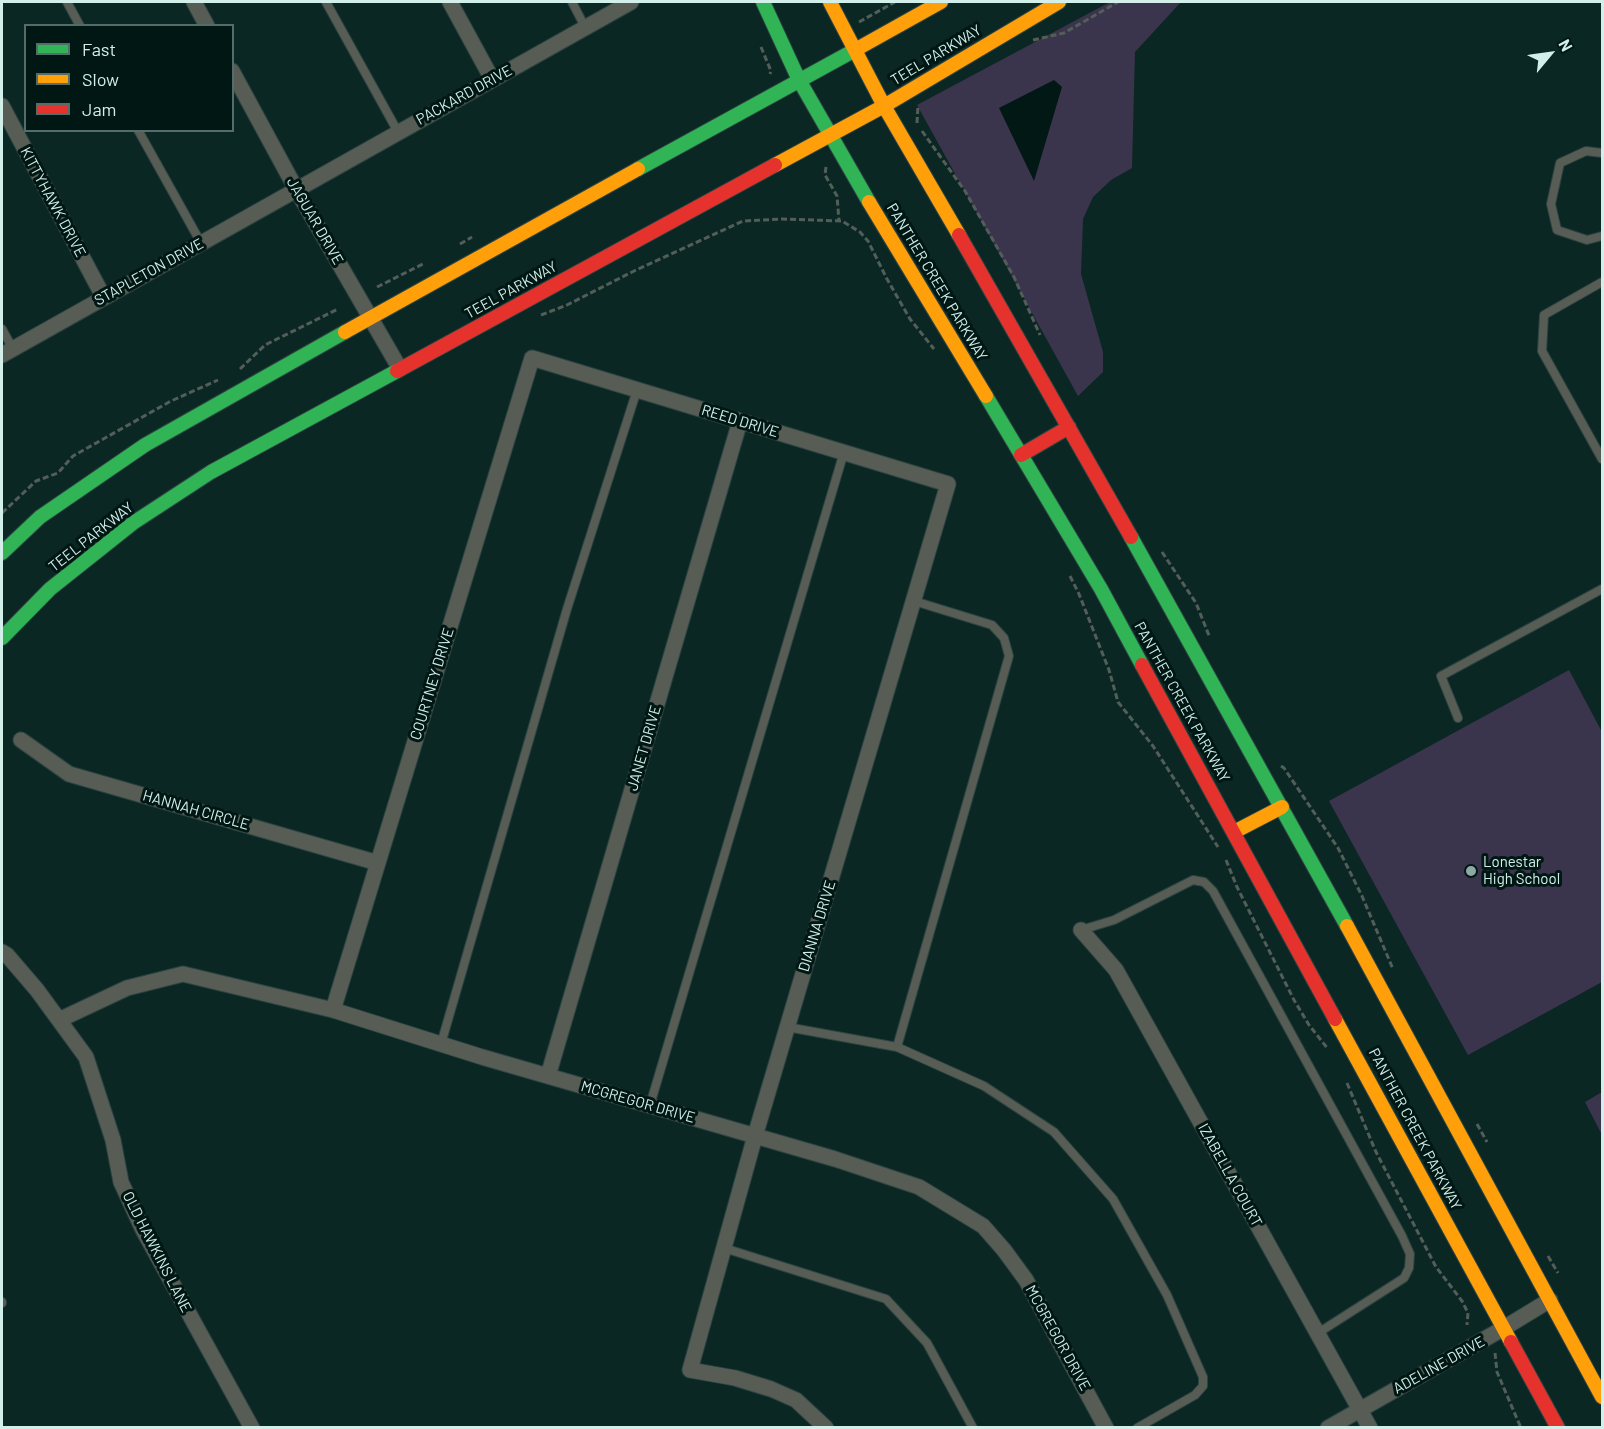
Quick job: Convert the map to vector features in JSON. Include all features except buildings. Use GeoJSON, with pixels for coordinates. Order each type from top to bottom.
{"type":"FeatureCollection","features":[{"type":"Feature","properties":{"kind":"main road","name":"PANTHER CREEK PARKWAY"},"geometry":{"type":"LineString","coordinates":[[763,2],[799,80],[830,136],[1101,589],[1558,1428]]}},
{"type":"Feature","properties":{"kind":"main road"},"geometry":{"type":"LineString","coordinates":[[830,2],[884,106],[1069,427],[1282,807],[1602,1397]]}},
{"type":"Feature","properties":{"kind":"main road"},"geometry":{"type":"LineString","coordinates":[[2,553],[40,517],[145,445],[941,2]]}},
{"type":"Feature","properties":{"kind":"main road","name":"TEEL PARKWAY"},"geometry":{"type":"LineString","coordinates":[[2,638],[50,589],[133,524],[230,462],[830,136],[1059,2]]}},
{"type":"Feature","properties":{"kind":"main road"},"geometry":{"type":"LineString","coordinates":[[1021,455],[1069,427]]}},
{"type":"Feature","properties":{"kind":"main road"},"geometry":{"type":"LineString","coordinates":[[1234,832],[1282,807]]}},
{"type":"Feature","properties":{"kind":"street"},"geometry":{"type":"LineString","coordinates":[[194,2],[206,24]]}},
{"type":"Feature","properties":{"kind":"street"},"geometry":{"type":"LineString","coordinates":[[450,2],[492,79]]}},
{"type":"Feature","properties":{"kind":"street","name":"PACKARD DRIVE"},"geometry":{"type":"LineString","coordinates":[[296,189],[631,2]]}},
{"type":"Feature","properties":{"kind":"street","name":"JAGUAR DRIVE"},"geometry":{"type":"LineString","coordinates":[[234,75],[296,189],[400,369]]}},
{"type":"Feature","properties":{"kind":"street","name":"KITTYHAWK DRIVE"},"geometry":{"type":"LineString","coordinates":[[2,106],[104,298]]}},
{"type":"Feature","properties":{"kind":"street","name":"STAPLETON DRIVE"},"geometry":{"type":"LineString","coordinates":[[7,352],[296,189]]}},
{"type":"Feature","properties":{"kind":"street","name":"REED DRIVE"},"geometry":{"type":"LineString","coordinates":[[532,358],[948,484]]}},
{"type":"Feature","properties":{"kind":"street","name":"COURTNEY DRIVE"},"geometry":{"type":"LineString","coordinates":[[333,1010],[532,358]]}},
{"type":"Feature","properties":{"kind":"street","name":"JANET DRIVE"},"geometry":{"type":"LineString","coordinates":[[548,1076],[740,421]]}},
{"type":"Feature","properties":{"kind":"street","name":"DIANNA DRIVE"},"geometry":{"type":"LineString","coordinates":[[826,1428],[796,1400],[735,1378],[690,1370],[754,1136],[948,484]]}},
{"type":"Feature","properties":{"kind":"street","name":"HANNAH CIRCLE"},"geometry":{"type":"LineString","coordinates":[[21,740],[69,774],[378,863]]}},
{"type":"Feature","properties":{"kind":"street","name":"IZABELLA COURT"},"geometry":{"type":"LineString","coordinates":[[1081,930],[1116,970],[1370,1428]]}},
{"type":"Feature","properties":{"kind":"street","name":"OLD HAWKINS LANE"},"geometry":{"type":"LineString","coordinates":[[2,952],[37,990],[86,1057],[113,1140],[121,1182],[143,1230],[252,1428]]}},
{"type":"Feature","properties":{"kind":"street","name":"MCGREGOR DRIVE"},"geometry":{"type":"LineString","coordinates":[[59,1020],[127,988],[183,974],[333,1010],[919,1186],[983,1226],[1004,1250],[1026,1280],[1107,1428]]}},
{"type":"Feature","properties":{"kind":"street","name":"ADELINE DRIVE"},"geometry":{"type":"LineString","coordinates":[[1328,1428],[1550,1300]]}},
{"type":"Feature","properties":{"kind":"lane"},"geometry":{"type":"LineString","coordinates":[[67,2],[79,24]]}},
{"type":"Feature","properties":{"kind":"lane"},"geometry":{"type":"LineString","coordinates":[[326,2],[398,132]]}},
{"type":"Feature","properties":{"kind":"lane"},"geometry":{"type":"LineString","coordinates":[[572,2],[585,27]]}},
{"type":"Feature","properties":{"kind":"lane"},"geometry":{"type":"LineString","coordinates":[[139,132],[201,243]]}},
{"type":"Feature","properties":{"kind":"lane"},"geometry":{"type":"LineString","coordinates":[[1602,153],[1586,152],[1560,163],[1551,204],[1557,230],[1587,240],[1602,236]]}},
{"type":"Feature","properties":{"kind":"lane"},"geometry":{"type":"LineString","coordinates":[[1602,282],[1544,315],[1542,351],[1602,459]]}},
{"type":"Feature","properties":{"kind":"lane"},"geometry":{"type":"LineString","coordinates":[[2,329],[7,352]]}},
{"type":"Feature","properties":{"kind":"lane"},"geometry":{"type":"LineString","coordinates":[[441,1044],[567,609],[637,390]]}},
{"type":"Feature","properties":{"kind":"lane"},"geometry":{"type":"LineString","coordinates":[[650,1105],[844,452]]}},
{"type":"Feature","properties":{"kind":"lane"},"geometry":{"type":"LineString","coordinates":[[1458,718],[1441,676],[1602,589]]}},
{"type":"Feature","properties":{"kind":"lane"},"geometry":{"type":"LineString","coordinates":[[897,1047],[1009,656],[1004,638],[992,625],[914,601]]}},
{"type":"Feature","properties":{"kind":"lane"},"geometry":{"type":"LineString","coordinates":[[1081,930],[1114,920],[1193,880],[1204,882],[1213,891],[1410,1254],[1409,1268],[1404,1278],[1318,1333]]}},
{"type":"Feature","properties":{"kind":"lane"},"geometry":{"type":"LineString","coordinates":[[787,1027],[897,1047],[984,1086],[1054,1132],[1113,1199],[1167,1295],[1203,1377],[1203,1386],[1195,1395],[1137,1428]]}},
{"type":"Feature","properties":{"kind":"lane"},"geometry":{"type":"LineString","coordinates":[[724,1248],[886,1299],[927,1343],[973,1428]]}},
{"type":"Feature","properties":{"kind":"path"},"geometry":{"type":"LineString","coordinates":[[857,23],[896,2]]}},
{"type":"Feature","properties":{"kind":"path"},"geometry":{"type":"LineString","coordinates":[[826,165],[825,175],[837,196],[839,221]]}},
{"type":"Feature","properties":{"kind":"path"},"geometry":{"type":"LineString","coordinates":[[539,315],[567,305],[743,221],[782,219],[839,221],[860,232],[868,241],[910,319],[939,355]]}},
{"type":"Feature","properties":{"kind":"path"},"geometry":{"type":"LineString","coordinates":[[237,371],[265,345],[338,309]]}},
{"type":"Feature","properties":{"kind":"path"},"geometry":{"type":"LineString","coordinates":[[2,513],[36,481],[58,473],[74,456],[171,401],[228,376]]}},
{"type":"Feature","properties":{"kind":"path"},"geometry":{"type":"LineString","coordinates":[[1068,573],[1079,594],[1109,670],[1118,702],[1154,747],[1224,855],[1237,887],[1294,1000],[1309,1025],[1335,1056]]}},
{"type":"Feature","properties":{"kind":"path"},"geometry":{"type":"LineString","coordinates":[[1345,1075],[1351,1096],[1376,1152],[1436,1267],[1468,1313],[1467,1325]]}},
{"type":"Feature","properties":{"kind":"path"},"geometry":{"type":"LineString","coordinates":[[1495,1351],[1497,1371],[1521,1428]]}},
{"type":"Feature","properties":{"kind":"shaded area"},"geometry":{"type":"Polygon","coordinates":[[[1110,2],[1181,2],[1135,52],[1132,168],[1111,180],[1093,197],[1083,219],[1081,274],[1103,352],[1103,372],[1078,396],[917,105],[1110,2]]]}},
{"type":"Feature","properties":{"kind":"shaded area"},"geometry":{"type":"Polygon","coordinates":[[[1569,670],[1602,732],[1602,982],[1468,1055],[1329,801],[1569,670]]]}},
{"type":"Feature","properties":{"kind":"shaded area"},"geometry":{"type":"Polygon","coordinates":[[[1602,1092],[1602,1135],[1585,1102],[1602,1092]]]}},
{"type":"Feature","properties":{"kind":"water"},"geometry":{"type":"Polygon","coordinates":[[[1054,80],[1062,87],[1034,181],[999,108],[1054,80]]]}},
{"type":"Feature","properties":{"kind":"traffic: fast"},"geometry":{"type":"LineString","coordinates":[[763,2],[799,80],[869,202]]}},
{"type":"Feature","properties":{"kind":"traffic: fast"},"geometry":{"type":"LineString","coordinates":[[638,169],[855,50]]}},
{"type":"Feature","properties":{"kind":"traffic: fast"},"geometry":{"type":"LineString","coordinates":[[2,553],[40,517],[145,445],[345,332]]}},
{"type":"Feature","properties":{"kind":"traffic: fast"},"geometry":{"type":"LineString","coordinates":[[2,638],[50,589],[133,523],[211,472],[397,371]]}},
{"type":"Feature","properties":{"kind":"traffic: fast"},"geometry":{"type":"LineString","coordinates":[[986,396],[1101,589],[1142,665]]}},
{"type":"Feature","properties":{"kind":"traffic: fast"},"geometry":{"type":"LineString","coordinates":[[1131,537],[1347,926]]}},
{"type":"Feature","properties":{"kind":"traffic: slow"},"geometry":{"type":"LineString","coordinates":[[830,2],[884,106],[959,235]]}},
{"type":"Feature","properties":{"kind":"traffic: slow"},"geometry":{"type":"LineString","coordinates":[[855,50],[941,2]]}},
{"type":"Feature","properties":{"kind":"traffic: slow"},"geometry":{"type":"LineString","coordinates":[[775,165],[884,106],[1059,2]]}},
{"type":"Feature","properties":{"kind":"traffic: slow"},"geometry":{"type":"LineString","coordinates":[[345,332],[638,169]]}},
{"type":"Feature","properties":{"kind":"traffic: slow"},"geometry":{"type":"LineString","coordinates":[[869,202],[986,396]]}},
{"type":"Feature","properties":{"kind":"traffic: slow"},"geometry":{"type":"LineString","coordinates":[[1234,832],[1282,807]]}},
{"type":"Feature","properties":{"kind":"traffic: slow"},"geometry":{"type":"LineString","coordinates":[[1347,926],[1602,1397]]}},
{"type":"Feature","properties":{"kind":"traffic: slow"},"geometry":{"type":"LineString","coordinates":[[1335,1019],[1511,1342]]}},
{"type":"Feature","properties":{"kind":"traffic: jam"},"geometry":{"type":"LineString","coordinates":[[397,371],[775,165]]}},
{"type":"Feature","properties":{"kind":"traffic: jam"},"geometry":{"type":"LineString","coordinates":[[959,235],[1131,537]]}},
{"type":"Feature","properties":{"kind":"traffic: jam"},"geometry":{"type":"LineString","coordinates":[[1021,455],[1069,427]]}},
{"type":"Feature","properties":{"kind":"traffic: jam"},"geometry":{"type":"LineString","coordinates":[[1142,665],[1335,1019]]}},
{"type":"Feature","properties":{"kind":"traffic: jam"},"geometry":{"type":"LineString","coordinates":[[1511,1342],[1558,1428]]}},
{"type":"Feature","properties":{"kind":"place","name":"Lonestar High School"},"geometry":{"type":"Point","coordinates":[1471,871]}}]}
